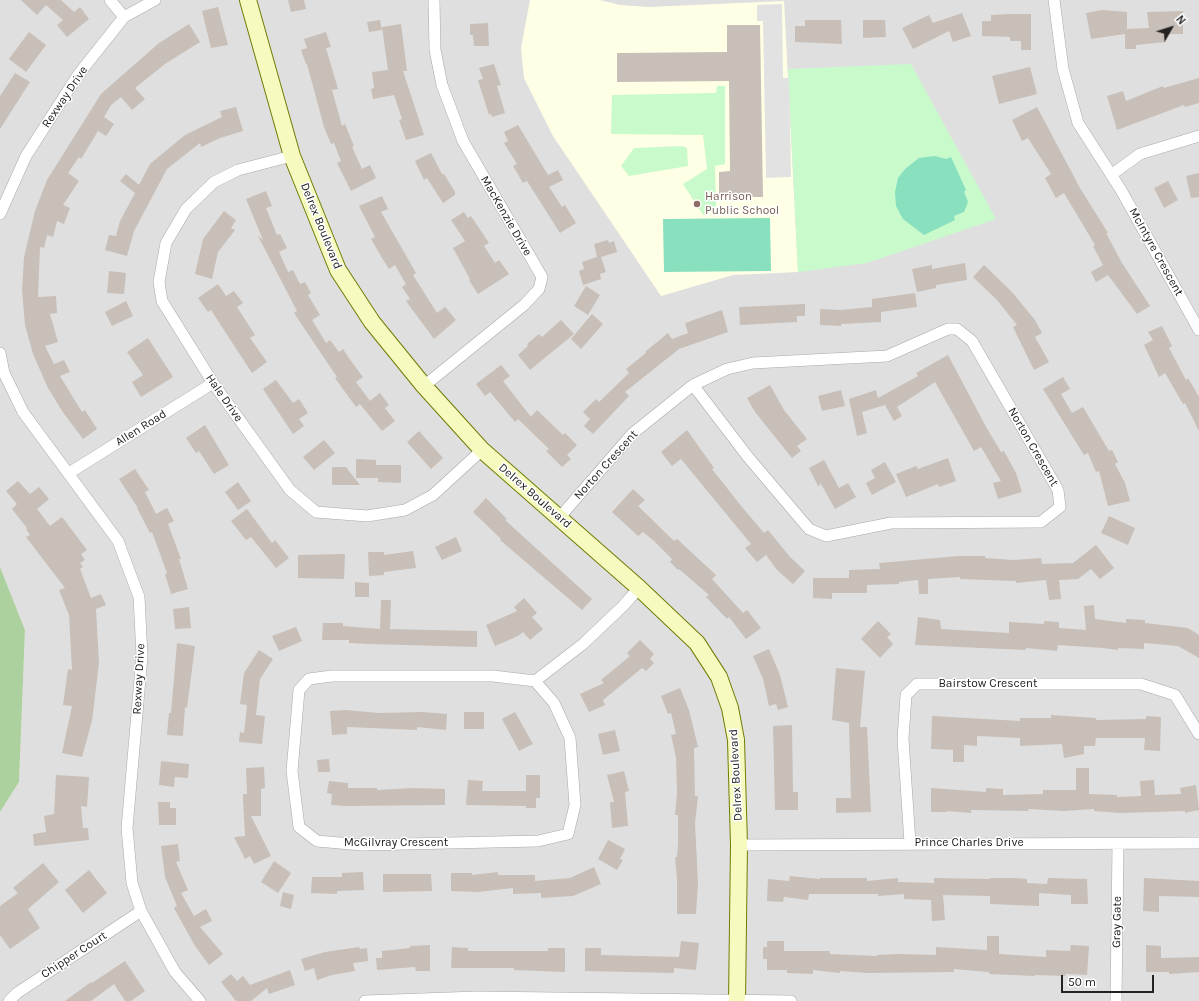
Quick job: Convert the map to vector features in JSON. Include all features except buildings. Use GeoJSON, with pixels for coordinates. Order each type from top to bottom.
{"type":"FeatureCollection","features":[{"type":"Feature","properties":{"kind":"street"},"geometry":{"type":"LineString","coordinates":[[110,0],[124,17]]}},
{"type":"Feature","properties":{"kind":"street","name":"Rexway Drive"},"geometry":{"type":"LineString","coordinates":[[0,214],[26,156],[78,75],[124,17],[155,0]]}},
{"type":"Feature","properties":{"kind":"street","name":"Delrex Boulevard"},"geometry":{"type":"LineString","coordinates":[[248,0],[292,156],[338,270],[372,322],[424,386],[482,450],[639,588],[697,643],[719,677],[730,708],[736,740],[739,845],[737,1001]]}},
{"type":"Feature","properties":{"kind":"street","name":"MacKenzie Drive"},"geometry":{"type":"LineString","coordinates":[[424,386],[524,306],[539,289],[542,277],[463,141],[442,85],[435,50],[434,0]]}},
{"type":"Feature","properties":{"kind":"street","name":"McIntyre Crescent"},"geometry":{"type":"LineString","coordinates":[[1054,0],[1063,69],[1078,123],[1111,174],[1199,330]]}},
{"type":"Feature","properties":{"kind":"street"},"geometry":{"type":"LineString","coordinates":[[1111,174],[1140,154],[1199,136]]}},
{"type":"Feature","properties":{"kind":"street","name":"Hale Drive"},"geometry":{"type":"LineString","coordinates":[[292,156],[238,170],[214,182],[186,209],[166,243],[159,282],[162,301],[213,383],[290,490],[316,512],[367,516],[405,510],[433,494],[482,450]]}},
{"type":"Feature","properties":{"kind":"street","name":"Norton Crescent"},"geometry":{"type":"LineString","coordinates":[[559,518],[632,434],[693,385],[727,369],[753,363],[887,356],[948,329],[957,329],[972,341],[1058,490],[1060,508],[1041,522],[891,523],[826,536],[808,529],[748,457],[693,385]]}},
{"type":"Feature","properties":{"kind":"street","name":"Rexway Drive"},"geometry":{"type":"LineString","coordinates":[[0,353],[2,374],[23,412],[118,541],[139,597],[142,656],[127,828],[132,883],[141,911],[174,972],[200,1001]]}},
{"type":"Feature","properties":{"kind":"street","name":"Allen Road"},"geometry":{"type":"LineString","coordinates":[[69,473],[213,383]]}},
{"type":"Feature","properties":{"kind":"street"},"geometry":{"type":"LineString","coordinates":[[535,681],[583,644],[623,606],[639,588]]}},
{"type":"Feature","properties":{"kind":"street","name":"McGilvray Crescent"},"geometry":{"type":"LineString","coordinates":[[332,676],[493,676],[535,681],[554,703],[570,738],[575,805],[568,834],[538,841],[362,845],[317,841],[298,827],[292,771],[299,690],[309,680],[332,676]]}},
{"type":"Feature","properties":{"kind":"street","name":"Bairstow Crescent"},"geometry":{"type":"LineString","coordinates":[[910,843],[903,739],[906,695],[916,684],[1141,684],[1175,695],[1199,734]]}},
{"type":"Feature","properties":{"kind":"street","name":"Prince Charles Drive"},"geometry":{"type":"LineString","coordinates":[[739,845],[910,843],[1199,843]]}},
{"type":"Feature","properties":{"kind":"street","name":"Gray Gate"},"geometry":{"type":"LineString","coordinates":[[1116,1001],[1118,844]]}},
{"type":"Feature","properties":{"kind":"street","name":"Chipper Court"},"geometry":{"type":"LineString","coordinates":[[9,1001],[17,993],[141,911]]}},
{"type":"Feature","properties":{"kind":"street"},"geometry":{"type":"LineString","coordinates":[[365,1001],[477,999],[791,1001]]}},
{"type":"Feature","properties":{"kind":"shaded area"},"geometry":{"type":"Polygon","coordinates":[[[0,0],[1199,0],[1199,1001],[0,1001],[0,812],[19,782],[25,630],[0,567],[0,0]]]}},
{"type":"Feature","properties":{"kind":"shaded area","name":"Harrison Public School"},"geometry":{"type":"Polygon","coordinates":[[[530,0],[600,0],[620,5],[649,7],[784,1],[798,272],[733,275],[661,296],[553,136],[524,78],[521,48],[530,0]]]}},
{"type":"Feature","properties":{"kind":"shaded area"},"geometry":{"type":"Polygon","coordinates":[[[782,4],[783,78],[789,78],[791,177],[766,178],[763,21],[757,21],[757,5],[782,4]]]}},
{"type":"Feature","properties":{"kind":"green space"},"geometry":{"type":"Polygon","coordinates":[[[911,64],[996,219],[867,263],[798,272],[788,69],[911,64]]]}},
{"type":"Feature","properties":{"kind":"green space"},"geometry":{"type":"Polygon","coordinates":[[[717,86],[725,86],[725,164],[715,166],[716,206],[703,215],[683,184],[707,169],[703,135],[611,134],[612,95],[716,93],[717,86]]]}},
{"type":"Feature","properties":{"kind":"green space"},"geometry":{"type":"Polygon","coordinates":[[[682,146],[687,148],[688,166],[629,176],[621,166],[634,148],[682,146]]]}},
{"type":"Feature","properties":{"kind":"green space"},"geometry":{"type":"Polygon","coordinates":[[[935,156],[946,159],[951,157],[966,190],[964,192],[968,202],[964,212],[954,216],[955,220],[924,235],[903,219],[896,206],[895,192],[898,178],[905,169],[919,158],[935,156]]]}},
{"type":"Feature","properties":{"kind":"green space"},"geometry":{"type":"Polygon","coordinates":[[[770,218],[771,271],[664,272],[663,219],[770,218]]]}},
{"type":"Feature","properties":{"kind":"green space"},"geometry":{"type":"Polygon","coordinates":[[[0,567],[25,630],[19,782],[0,812],[0,567]]]}},
{"type":"Feature","properties":{"kind":"place","name":"Harrison Public School"},"geometry":{"type":"Point","coordinates":[697,204]}}]}
